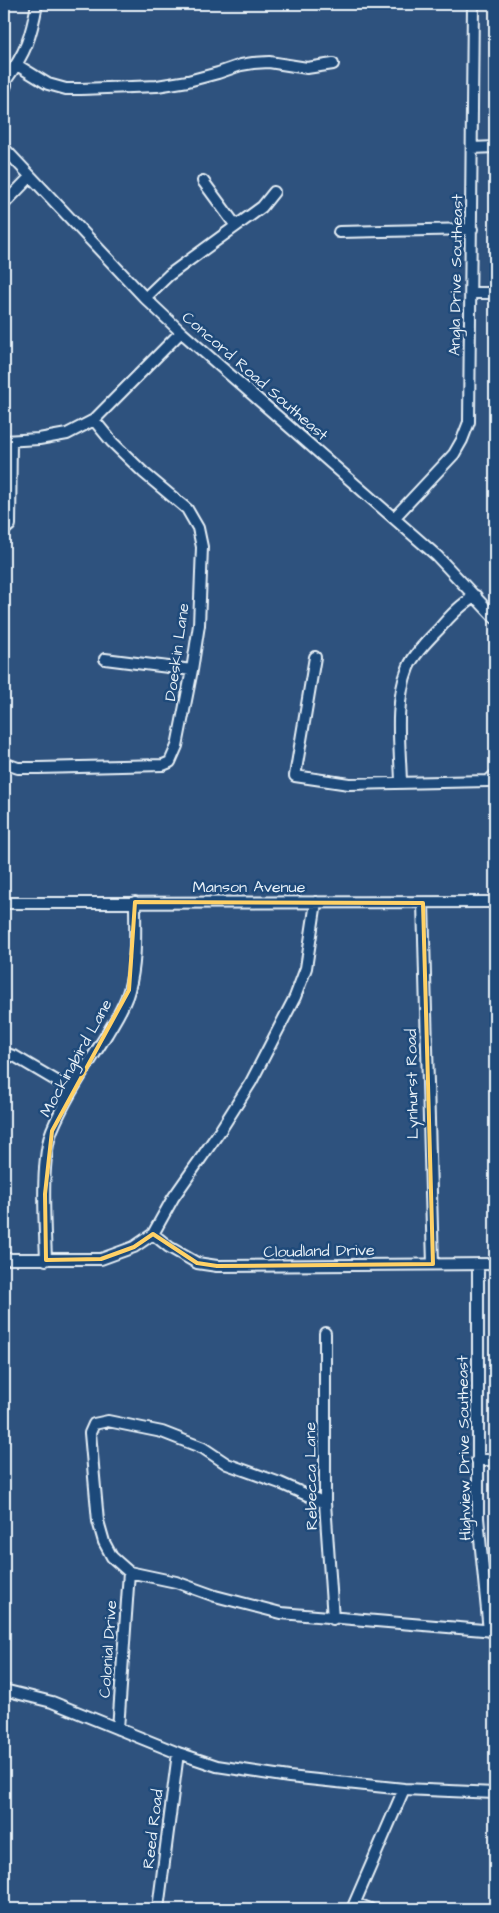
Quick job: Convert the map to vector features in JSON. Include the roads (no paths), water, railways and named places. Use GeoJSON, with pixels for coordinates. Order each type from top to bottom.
{"type":"FeatureCollection","features":[{"type":"Feature","properties":{"kind":"street"},"geometry":{"type":"LineString","coordinates":[[4,83],[17,65],[29,42],[37,4]]}},
{"type":"Feature","properties":{"kind":"street","name":"Angla Drive Southeast"},"geometry":{"type":"LineString","coordinates":[[394,518],[454,454],[469,422],[473,4]]}},
{"type":"Feature","properties":{"kind":"street"},"geometry":{"type":"LineString","coordinates":[[17,65],[48,84],[66,89],[81,90],[157,86],[218,74],[241,65],[253,63],[269,62],[307,68],[333,64]]}},
{"type":"Feature","properties":{"kind":"street","name":"Concord Road Southeast"},"geometry":{"type":"LineString","coordinates":[[4,148],[145,298],[181,332],[440,559],[495,618]]}},
{"type":"Feature","properties":{"kind":"street"},"geometry":{"type":"LineString","coordinates":[[472,148],[495,148]]}},
{"type":"Feature","properties":{"kind":"street"},"geometry":{"type":"LineString","coordinates":[[4,204],[30,177]]}},
{"type":"Feature","properties":{"kind":"street"},"geometry":{"type":"LineString","coordinates":[[203,181],[236,226]]}},
{"type":"Feature","properties":{"kind":"street"},"geometry":{"type":"LineString","coordinates":[[145,298],[169,275],[262,208],[274,192]]}},
{"type":"Feature","properties":{"kind":"street"},"geometry":{"type":"LineString","coordinates":[[339,232],[472,229]]}},
{"type":"Feature","properties":{"kind":"street"},"geometry":{"type":"LineString","coordinates":[[471,293],[495,293]]}},
{"type":"Feature","properties":{"kind":"street"},"geometry":{"type":"LineString","coordinates":[[4,530],[10,524],[7,441],[39,439],[67,434],[94,420],[181,332]]}},
{"type":"Feature","properties":{"kind":"street","name":"Doeskin Lane"},"geometry":{"type":"LineString","coordinates":[[4,763],[18,768],[163,764],[170,762],[177,746],[199,624],[202,547],[198,528],[187,509],[137,467],[112,442],[94,420]]}},
{"type":"Feature","properties":{"kind":"street"},"geometry":{"type":"LineString","coordinates":[[401,782],[399,736],[401,696],[408,666],[463,603],[476,596]]}},
{"type":"Feature","properties":{"kind":"street"},"geometry":{"type":"LineString","coordinates":[[315,657],[295,776],[349,784],[488,781],[495,775]]}},
{"type":"Feature","properties":{"kind":"street"},"geometry":{"type":"LineString","coordinates":[[105,659],[192,670]]}},
{"type":"Feature","properties":{"kind":"street","name":"Mockingbird Lane"},"geometry":{"type":"LineString","coordinates":[[46,1260],[45,1194],[52,1132],[72,1090],[123,1007],[129,990],[134,961],[135,902]]}},
{"type":"Feature","properties":{"kind":"street"},"geometry":{"type":"LineString","coordinates":[[4,1259],[107,1258],[134,1247],[153,1234],[173,1198],[220,1131],[251,1082],[295,997],[306,968],[316,902]]}},
{"type":"Feature","properties":{"kind":"street","name":"Manson Avenue"},"geometry":{"type":"LineString","coordinates":[[4,903],[495,902]]}},
{"type":"Feature","properties":{"kind":"street","name":"Lynhurst Road"},"geometry":{"type":"LineString","coordinates":[[423,903],[433,1264]]}},
{"type":"Feature","properties":{"kind":"street"},"geometry":{"type":"LineString","coordinates":[[4,1053],[16,1057],[72,1090]]}},
{"type":"Feature","properties":{"kind":"street","name":"Cloudland Drive"},"geometry":{"type":"LineString","coordinates":[[153,1234],[169,1247],[197,1263],[217,1266],[495,1264]]}},
{"type":"Feature","properties":{"kind":"street","name":"Highview Drive Southeast"},"geometry":{"type":"LineString","coordinates":[[478,1264],[478,1518],[492,1631]]}},
{"type":"Feature","properties":{"kind":"street","name":"Rebecca Lane"},"geometry":{"type":"LineString","coordinates":[[325,1333],[325,1503],[333,1619]]}},
{"type":"Feature","properties":{"kind":"street"},"geometry":{"type":"LineString","coordinates":[[325,1503],[280,1483],[227,1464],[204,1448],[162,1432],[108,1421],[94,1424],[90,1433],[98,1521],[104,1542],[112,1556],[129,1572],[176,1582],[281,1613],[333,1619],[492,1631]]}},
{"type":"Feature","properties":{"kind":"street"},"geometry":{"type":"LineString","coordinates":[[477,1460],[495,1460]]}},
{"type":"Feature","properties":{"kind":"street","name":"Colonial Drive"},"geometry":{"type":"LineString","coordinates":[[118,1729],[129,1572]]}},
{"type":"Feature","properties":{"kind":"street"},"geometry":{"type":"LineString","coordinates":[[4,1690],[52,1702],[178,1753],[217,1766],[244,1772],[404,1789],[495,1793]]}},
{"type":"Feature","properties":{"kind":"street","name":"Reed Road"},"geometry":{"type":"LineString","coordinates":[[158,1909],[178,1753]]}},
{"type":"Feature","properties":{"kind":"street"},"geometry":{"type":"LineString","coordinates":[[370,1909],[354,1906],[404,1789]]}}]}
